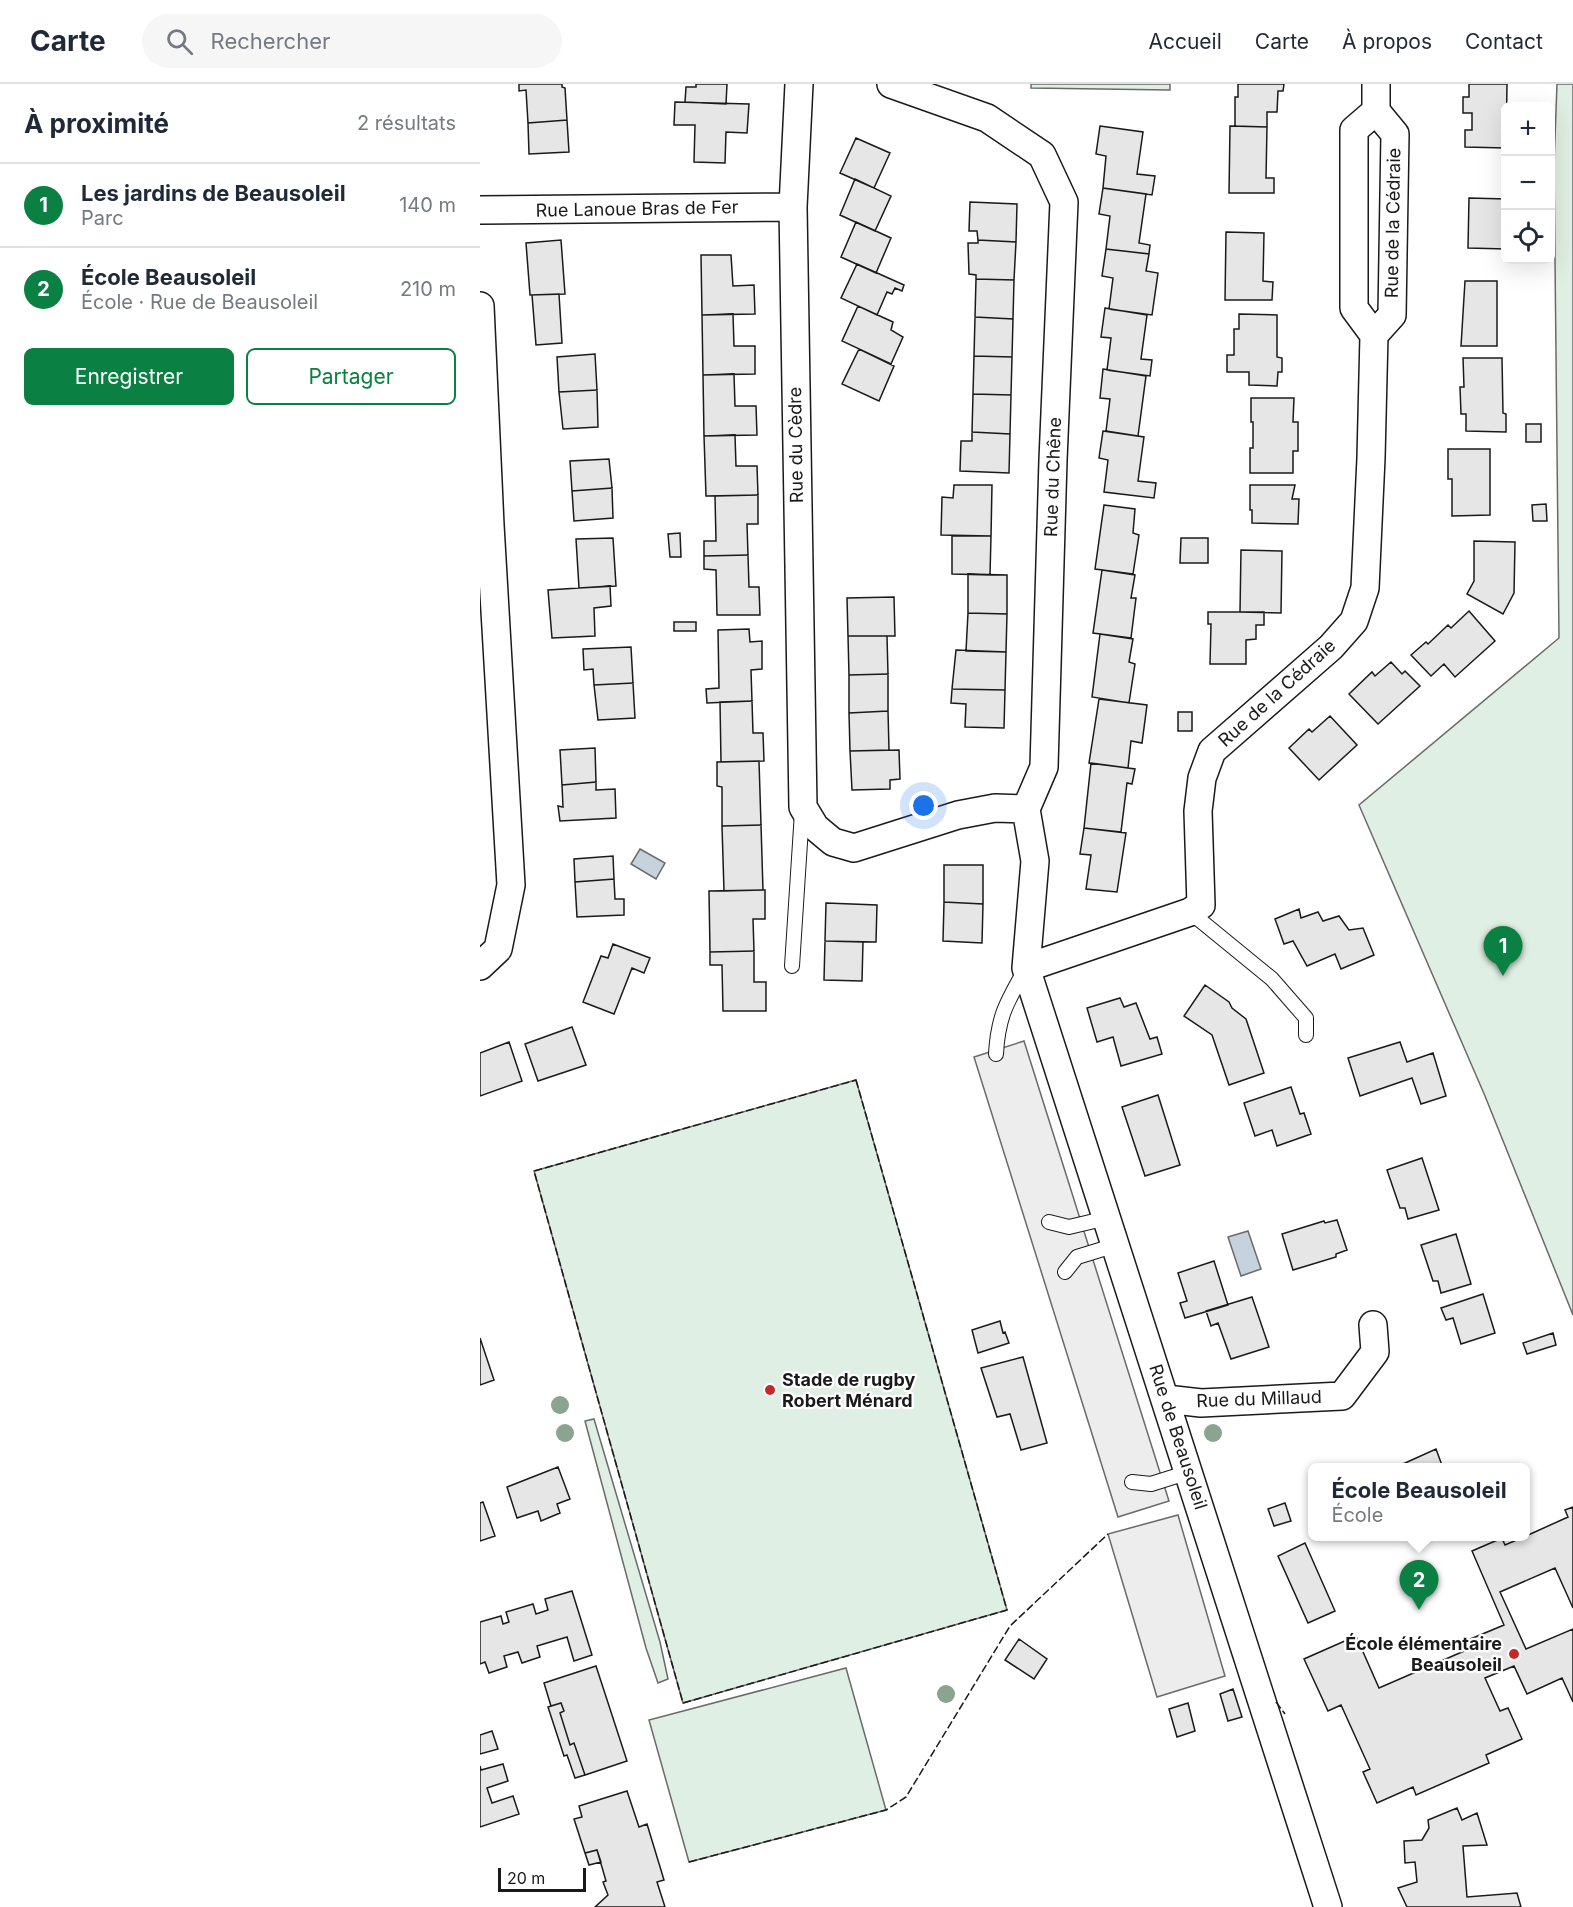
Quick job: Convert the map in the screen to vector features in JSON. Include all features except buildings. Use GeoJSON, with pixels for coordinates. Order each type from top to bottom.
{"type":"FeatureCollection","features":[{"type":"Feature","properties":{"kind":"street","name":"Rue du Cèdre"},"geometry":{"type":"LineString","coordinates":[[799,84],[793,207],[803,807]]}},
{"type":"Feature","properties":{"kind":"street","name":"Rue du Chêne"},"geometry":{"type":"LineString","coordinates":[[891,84],[987,118],[1042,155],[1064,202],[1052,480],[1044,767],[1026,809]]}},
{"type":"Feature","properties":{"kind":"street","name":"Rue de la Cédraie"},"geometry":{"type":"LineString","coordinates":[[1190,912],[1201,905],[1198,811],[1202,778],[1212,751],[1331,647],[1354,621],[1365,588],[1374,335],[1354,308],[1354,130],[1376,97],[1395,134],[1392,315],[1374,335]]}},
{"type":"Feature","properties":{"kind":"street","name":"Rue Lanoue Bras de Fer"},"geometry":{"type":"LineString","coordinates":[[480,210],[793,207]]}},
{"type":"Feature","properties":{"kind":"street"},"geometry":{"type":"LineString","coordinates":[[480,306],[511,885],[498,949],[480,966]]}},
{"type":"Feature","properties":{"kind":"street"},"geometry":{"type":"LineString","coordinates":[[803,807],[815,827],[833,842],[854,848],[958,815],[995,808],[1026,809],[1035,861],[1026,968],[1190,912]]}},
{"type":"Feature","properties":{"kind":"street","name":"Rue de Beausoleil"},"geometry":{"type":"LineString","coordinates":[[1026,968],[1328,1907]]}},
{"type":"Feature","properties":{"kind":"street","name":"Rue du Millaud"},"geometry":{"type":"LineString","coordinates":[[1166,1398],[1201,1403],[1342,1396],[1375,1352],[1373,1325]]}},
{"type":"Feature","properties":{"kind":"lane","name":"Rue du Cèdre"},"geometry":{"type":"LineString","coordinates":[[792,966],[803,807]]}},
{"type":"Feature","properties":{"kind":"lane"},"geometry":{"type":"LineString","coordinates":[[1190,912],[1272,979],[1306,1018],[1306,1035]]}},
{"type":"Feature","properties":{"kind":"lane"},"geometry":{"type":"LineString","coordinates":[[996,1054],[997,1034],[1004,1006],[1026,968]]}},
{"type":"Feature","properties":{"kind":"lane"},"geometry":{"type":"LineString","coordinates":[[1049,1222],[1069,1227],[1107,1218]]}},
{"type":"Feature","properties":{"kind":"lane"},"geometry":{"type":"LineString","coordinates":[[1065,1272],[1077,1257],[1116,1245]]}},
{"type":"Feature","properties":{"kind":"lane"},"geometry":{"type":"LineString","coordinates":[[1132,1482],[1151,1484],[1189,1472]]}},
{"type":"Feature","properties":{"kind":"green space"},"geometry":{"type":"Polygon","coordinates":[[[1031,84],[1170,84],[1170,90],[1031,88],[1031,84]]]}},
{"type":"Feature","properties":{"kind":"green space"},"geometry":{"type":"Polygon","coordinates":[[[1557,84],[1573,84],[1573,1315],[1485,1096],[1359,805],[1559,638],[1555,137],[1557,84]]]}},
{"type":"Feature","properties":{"kind":"green space","name":"Stade de rugby Robert Ménard"},"geometry":{"type":"Polygon","coordinates":[[[856,1080],[1007,1610],[683,1703],[534,1171],[856,1080]]]}},
{"type":"Feature","properties":{"kind":"green space"},"geometry":{"type":"Polygon","coordinates":[[[594,1419],[660,1642],[668,1679],[658,1683],[646,1648],[585,1421],[594,1419]]]}},
{"type":"Feature","properties":{"kind":"green space"},"geometry":{"type":"Polygon","coordinates":[[[846,1668],[886,1810],[689,1862],[649,1720],[846,1668]]]}},
{"type":"Feature","properties":{"kind":"shaded area"},"geometry":{"type":"Polygon","coordinates":[[[640,849],[665,863],[656,879],[631,864],[640,849]]]}},
{"type":"Feature","properties":{"kind":"shaded area"},"geometry":{"type":"Polygon","coordinates":[[[1024,1041],[1169,1501],[1118,1517],[974,1057],[1024,1041]]]}},
{"type":"Feature","properties":{"kind":"shaded area"},"geometry":{"type":"Polygon","coordinates":[[[1248,1231],[1261,1269],[1241,1276],[1228,1237],[1248,1231]]]}},
{"type":"Feature","properties":{"kind":"shaded area"},"geometry":{"type":"Polygon","coordinates":[[[1178,1515],[1225,1676],[1157,1697],[1108,1534],[1178,1515]]]}},
{"type":"Feature","properties":{"kind":"fence"},"geometry":{"type":"LineString","coordinates":[[856,1080],[1007,1610],[683,1703],[534,1171],[856,1080]]}},
{"type":"Feature","properties":{"kind":"fence"},"geometry":{"type":"LineString","coordinates":[[689,1862],[886,1810],[906,1797],[1010,1626],[1108,1534]]}},
{"type":"Feature","properties":{"kind":"fence"},"geometry":{"type":"LineString","coordinates":[[1276,1702],[1285,1714]]}},
{"type":"Feature","properties":{"kind":"place","name":"Les jardins de Beausoleil"},"geometry":{"type":"Point","coordinates":[1503,976]}},
{"type":"Feature","properties":{"kind":"place","name":"Stade de rugby Robert Ménard"},"geometry":{"type":"Point","coordinates":[770,1390]}},
{"type":"Feature","properties":{"kind":"place","name":"École Beausoleil"},"geometry":{"type":"Point","coordinates":[1419,1610]}},
{"type":"Feature","properties":{"kind":"place","name":"École élémentaire Beausoleil"},"geometry":{"type":"Point","coordinates":[1514,1654]}}]}
